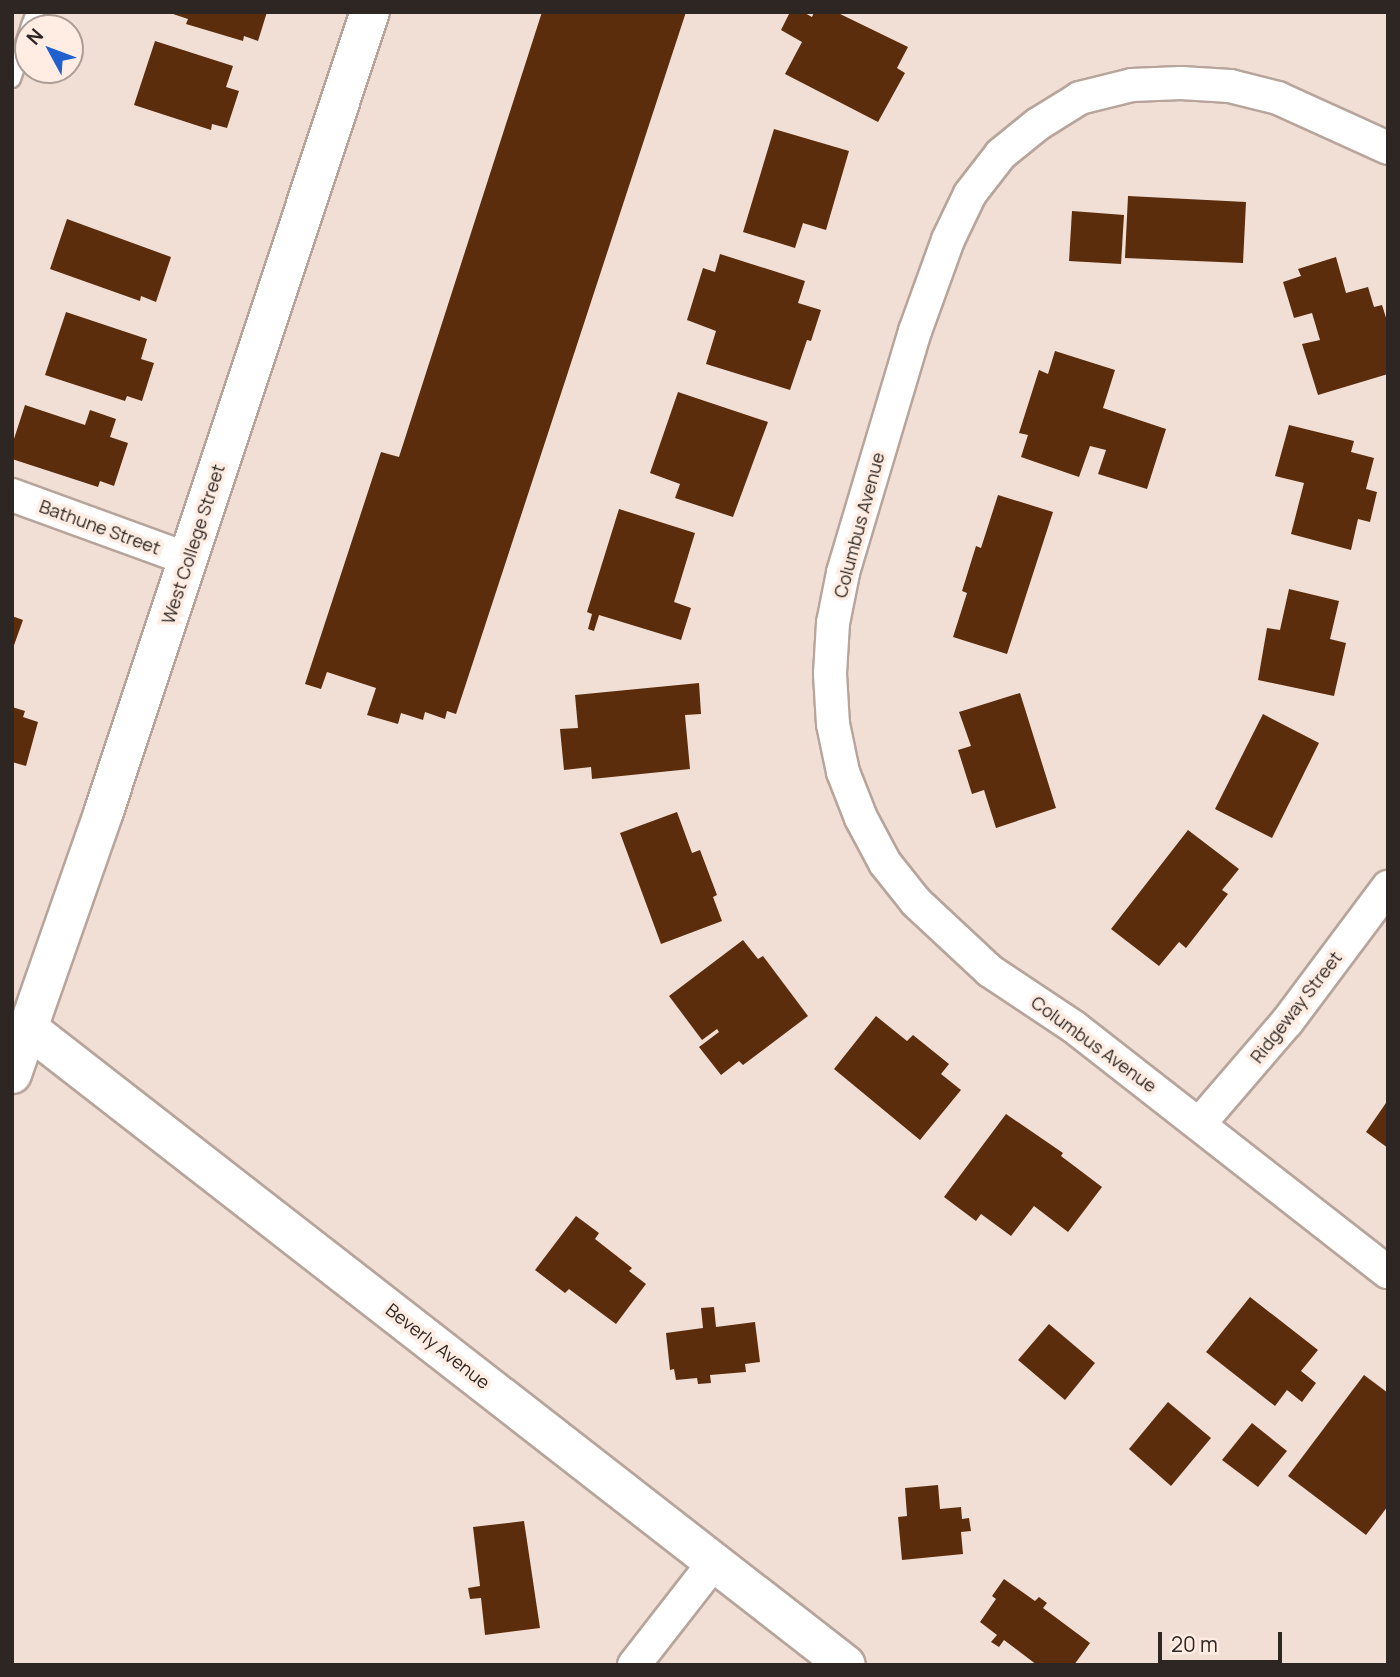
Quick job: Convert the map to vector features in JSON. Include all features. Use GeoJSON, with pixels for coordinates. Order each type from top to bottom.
{"type":"FeatureCollection","features":[{"type":"Feature","properties":{"kind":"street","name":"West College Street"},"geometry":{"type":"LineString","coordinates":[[12,1074],[188,559],[370,12]]}},
{"type":"Feature","properties":{"kind":"street","name":"Columbus Avenue"},"geometry":{"type":"LineString","coordinates":[[1388,148],[1278,98],[1230,86],[1132,85],[1080,98],[1038,124],[1001,155],[970,194],[948,240],[915,331],[843,573],[833,623],[830,674],[833,724],[844,772],[861,818],[885,863],[916,902],[990,971],[1074,1027],[1388,1272]]}},
{"type":"Feature","properties":{"kind":"street","name":"Bathune Street"},"geometry":{"type":"LineString","coordinates":[[12,495],[188,559]]}},
{"type":"Feature","properties":{"kind":"street","name":"Ridgeway Street"},"geometry":{"type":"LineString","coordinates":[[1200,1123],[1287,1022],[1388,887]]}},
{"type":"Feature","properties":{"kind":"street","name":"Beverly Avenue"},"geometry":{"type":"LineString","coordinates":[[29,1029],[846,1665]]}},
{"type":"Feature","properties":{"kind":"street"},"geometry":{"type":"LineString","coordinates":[[634,1665],[715,1561]]}},
{"type":"Feature","properties":{"kind":"building"},"geometry":{"type":"Polygon","coordinates":[[[167,12],[267,12],[258,41],[244,36],[243,41],[186,24],[188,19],[167,12]]]}},
{"type":"Feature","properties":{"kind":"building"},"geometry":{"type":"Polygon","coordinates":[[[542,12],[686,12],[456,714],[447,711],[445,719],[425,712],[423,720],[401,713],[398,724],[367,715],[376,688],[327,672],[321,689],[305,684],[381,452],[399,457],[542,12]]]}},
{"type":"Feature","properties":{"kind":"building"},"geometry":{"type":"Polygon","coordinates":[[[790,12],[803,12],[812,17],[814,12],[836,12],[908,47],[897,68],[905,73],[878,122],[785,74],[802,42],[781,30],[790,12]]]}},
{"type":"Feature","properties":{"kind":"building"},"geometry":{"type":"Polygon","coordinates":[[[155,41],[233,66],[226,87],[239,91],[227,128],[212,124],[211,130],[134,105],[155,41]]]}},
{"type":"Feature","properties":{"kind":"building"},"geometry":{"type":"Polygon","coordinates":[[[774,129],[849,151],[826,230],[803,223],[795,248],[743,232],[774,129]]]}},
{"type":"Feature","properties":{"kind":"building"},"geometry":{"type":"Polygon","coordinates":[[[1128,196],[1246,202],[1243,263],[1125,258],[1128,196]]]}},
{"type":"Feature","properties":{"kind":"building"},"geometry":{"type":"Polygon","coordinates":[[[1072,211],[1124,215],[1121,264],[1069,261],[1072,211]]]}},
{"type":"Feature","properties":{"kind":"building"},"geometry":{"type":"Polygon","coordinates":[[[67,219],[171,257],[156,302],[141,296],[140,301],[50,269],[67,219]]]}},
{"type":"Feature","properties":{"kind":"building"},"geometry":{"type":"Polygon","coordinates":[[[720,254],[805,281],[798,303],[821,310],[811,341],[807,340],[790,390],[706,364],[716,331],[687,320],[703,268],[715,272],[720,254]]]}},
{"type":"Feature","properties":{"kind":"building"},"geometry":{"type":"Polygon","coordinates":[[[1336,257],[1346,293],[1368,287],[1374,307],[1382,305],[1388,324],[1388,374],[1318,395],[1302,344],[1320,340],[1312,313],[1294,318],[1283,282],[1301,276],[1298,269],[1336,257]]]}},
{"type":"Feature","properties":{"kind":"building"},"geometry":{"type":"Polygon","coordinates":[[[66,312],[147,339],[141,359],[154,363],[142,401],[127,396],[125,401],[45,375],[66,312]]]}},
{"type":"Feature","properties":{"kind":"building"},"geometry":{"type":"Polygon","coordinates":[[[1055,351],[1115,370],[1103,408],[1166,429],[1147,489],[1098,474],[1106,450],[1090,446],[1079,477],[1021,457],[1028,435],[1019,433],[1039,370],[1048,374],[1055,351]]]}},
{"type":"Feature","properties":{"kind":"building"},"geometry":{"type":"Polygon","coordinates":[[[678,392],[768,422],[733,517],[675,498],[680,484],[650,473],[678,392]]]}},
{"type":"Feature","properties":{"kind":"building"},"geometry":{"type":"Polygon","coordinates":[[[25,405],[85,425],[90,410],[116,419],[110,437],[128,443],[114,486],[100,481],[98,487],[12,459],[12,445],[25,405]]]}},
{"type":"Feature","properties":{"kind":"building"},"geometry":{"type":"Polygon","coordinates":[[[1289,425],[1354,441],[1351,452],[1374,458],[1366,489],[1377,492],[1370,522],[1358,519],[1351,550],[1291,534],[1304,483],[1275,476],[1289,425]]]}},
{"type":"Feature","properties":{"kind":"building"},"geometry":{"type":"Polygon","coordinates":[[[998,495],[1053,512],[1007,654],[953,637],[967,593],[962,591],[976,546],[981,548],[998,495]]]}},
{"type":"Feature","properties":{"kind":"building"},"geometry":{"type":"Polygon","coordinates":[[[619,509],[695,533],[674,602],[691,608],[681,640],[599,615],[594,631],[588,629],[592,614],[587,612],[619,509]]]}},
{"type":"Feature","properties":{"kind":"building"},"geometry":{"type":"Polygon","coordinates":[[[1289,589],[1339,601],[1330,639],[1346,643],[1334,696],[1258,680],[1267,628],[1280,630],[1289,589]]]}},
{"type":"Feature","properties":{"kind":"building"},"geometry":{"type":"Polygon","coordinates":[[[12,616],[23,620],[13,648],[12,648],[12,616]]]}},
{"type":"Feature","properties":{"kind":"building"},"geometry":{"type":"Polygon","coordinates":[[[699,683],[701,714],[685,715],[690,769],[592,779],[591,767],[564,770],[560,729],[578,728],[575,695],[699,683]]]}},
{"type":"Feature","properties":{"kind":"building"},"geometry":{"type":"Polygon","coordinates":[[[1020,693],[1056,808],[996,828],[984,790],[972,794],[958,750],[971,746],[959,712],[1020,693]]]}},
{"type":"Feature","properties":{"kind":"building"},"geometry":{"type":"Polygon","coordinates":[[[12,707],[25,711],[23,717],[38,722],[26,766],[12,762],[12,707]]]}},
{"type":"Feature","properties":{"kind":"building"},"geometry":{"type":"Polygon","coordinates":[[[1263,714],[1319,743],[1272,838],[1215,809],[1263,714]]]}},
{"type":"Feature","properties":{"kind":"building"},"geometry":{"type":"Polygon","coordinates":[[[677,812],[692,853],[700,850],[717,895],[713,897],[722,921],[661,944],[620,833],[677,812]]]}},
{"type":"Feature","properties":{"kind":"building"},"geometry":{"type":"Polygon","coordinates":[[[1188,830],[1239,869],[1222,890],[1228,894],[1186,948],[1179,942],[1159,966],[1111,929],[1188,830]]]}},
{"type":"Feature","properties":{"kind":"building"},"geometry":{"type":"Polygon","coordinates":[[[743,940],[758,959],[763,956],[808,1016],[743,1065],[739,1061],[721,1075],[699,1047],[719,1032],[717,1029],[702,1040],[669,996],[743,940]]]}},
{"type":"Feature","properties":{"kind":"building"},"geometry":{"type":"Polygon","coordinates":[[[876,1016],[907,1041],[913,1035],[949,1064],[941,1074],[961,1090],[920,1140],[834,1069],[876,1016]]]}},
{"type":"Feature","properties":{"kind":"building"},"geometry":{"type":"Polygon","coordinates":[[[1388,1100],[1388,1148],[1366,1132],[1388,1100]]]}},
{"type":"Feature","properties":{"kind":"building"},"geometry":{"type":"Polygon","coordinates":[[[1006,1114],[1063,1153],[1061,1156],[1102,1187],[1068,1232],[1034,1206],[1011,1236],[981,1214],[976,1221],[944,1197],[1006,1114]]]}},
{"type":"Feature","properties":{"kind":"building"},"geometry":{"type":"Polygon","coordinates":[[[576,1216],[599,1233],[595,1239],[632,1268],[629,1271],[646,1284],[616,1324],[569,1289],[565,1293],[535,1270],[576,1216]]]}},
{"type":"Feature","properties":{"kind":"building"},"geometry":{"type":"Polygon","coordinates":[[[1250,1297],[1318,1350],[1301,1371],[1316,1383],[1302,1402],[1287,1390],[1275,1406],[1206,1352],[1250,1297]]]}},
{"type":"Feature","properties":{"kind":"building"},"geometry":{"type":"Polygon","coordinates":[[[714,1307],[716,1327],[755,1322],[760,1362],[745,1364],[746,1372],[710,1375],[711,1383],[698,1384],[697,1378],[676,1380],[674,1369],[670,1370],[666,1333],[703,1328],[701,1308],[714,1307]]]}},
{"type":"Feature","properties":{"kind":"building"},"geometry":{"type":"Polygon","coordinates":[[[1049,1324],[1095,1363],[1065,1400],[1018,1360],[1049,1324]]]}},
{"type":"Feature","properties":{"kind":"building"},"geometry":{"type":"Polygon","coordinates":[[[1364,1375],[1388,1393],[1388,1506],[1366,1535],[1288,1476],[1364,1375]]]}},
{"type":"Feature","properties":{"kind":"building"},"geometry":{"type":"Polygon","coordinates":[[[1168,1402],[1211,1438],[1171,1486],[1129,1449],[1168,1402]]]}},
{"type":"Feature","properties":{"kind":"building"},"geometry":{"type":"Polygon","coordinates":[[[1252,1423],[1287,1451],[1258,1487],[1222,1460],[1252,1423]]]}},
{"type":"Feature","properties":{"kind":"building"},"geometry":{"type":"Polygon","coordinates":[[[938,1485],[940,1509],[961,1507],[962,1519],[969,1518],[971,1531],[961,1532],[963,1554],[902,1560],[898,1517],[907,1516],[905,1488],[938,1485]]]}},
{"type":"Feature","properties":{"kind":"building"},"geometry":{"type":"Polygon","coordinates":[[[524,1521],[540,1628],[485,1635],[481,1598],[470,1599],[468,1588],[480,1586],[473,1527],[524,1521]]]}},
{"type":"Feature","properties":{"kind":"building"},"geometry":{"type":"Polygon","coordinates":[[[1004,1579],[1035,1601],[1039,1597],[1047,1603],[1043,1608],[1090,1643],[1074,1665],[1037,1665],[1004,1640],[999,1647],[991,1642],[997,1635],[980,1622],[996,1599],[992,1596],[1004,1579]]]}}]}
